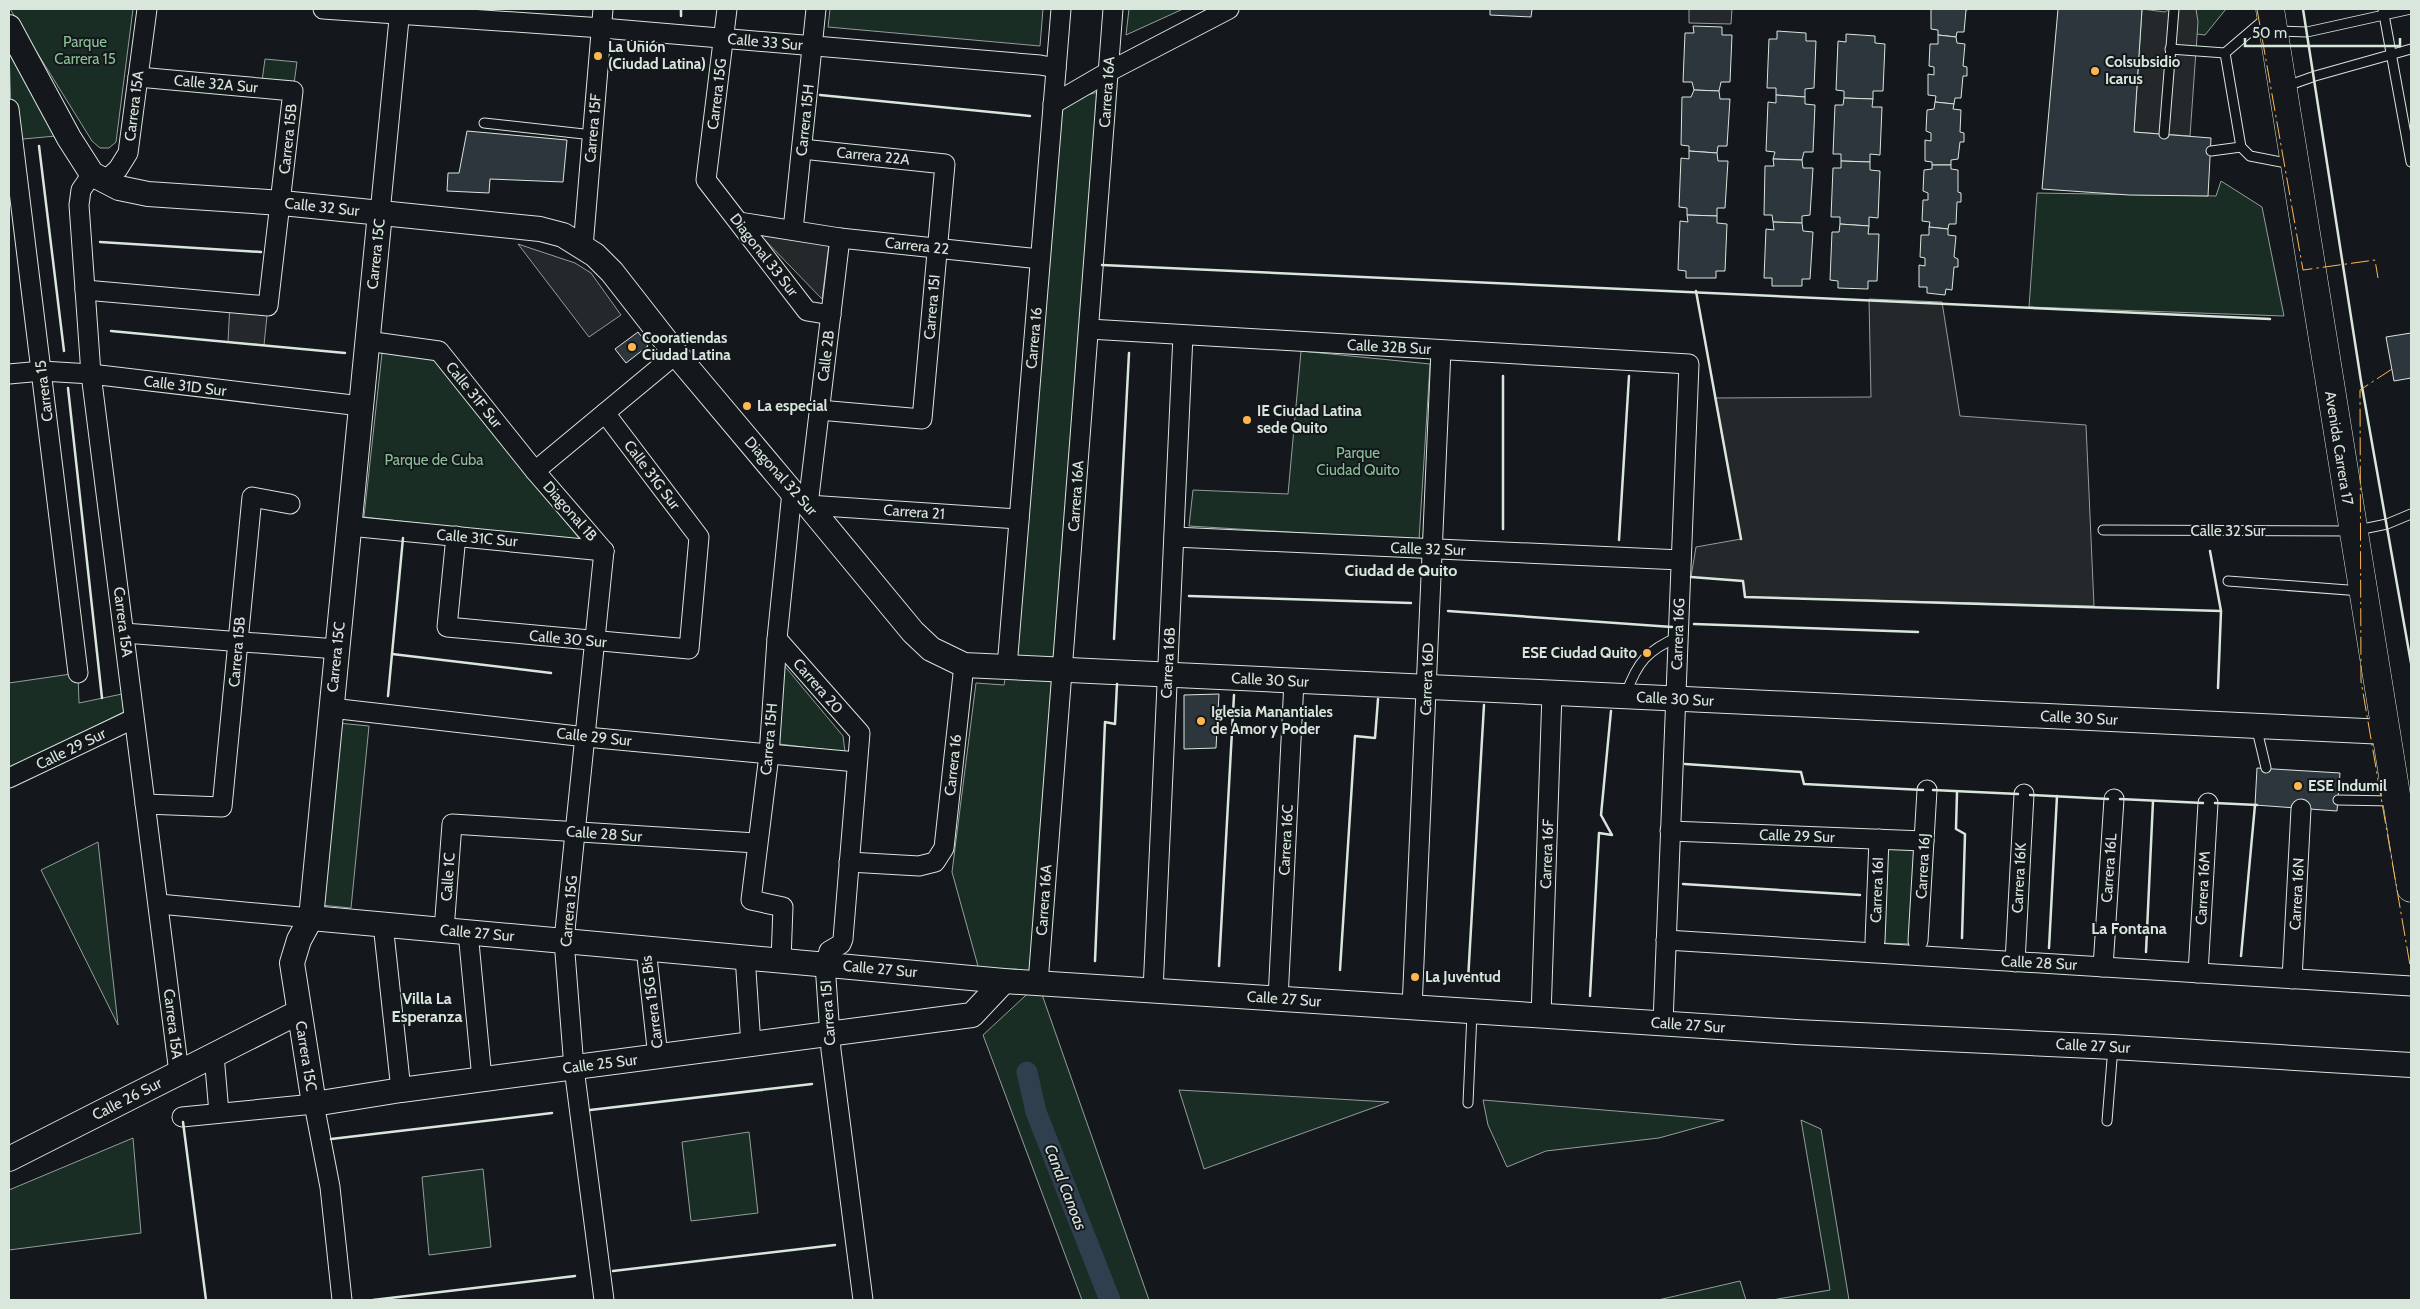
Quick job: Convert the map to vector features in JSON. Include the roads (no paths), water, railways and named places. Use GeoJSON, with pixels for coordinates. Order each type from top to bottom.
{"type":"FeatureCollection","features":[{"type":"Feature","properties":{"kind":"main road","name":"Avenida Carrera 17"},"geometry":{"type":"LineString","coordinates":[[2271,18],[2411,888]]}},
{"type":"Feature","properties":{"kind":"street","name":"Carrera 15A"},"geometry":{"type":"LineString","coordinates":[[147,9],[128,153],[118,169],[99,178],[81,190],[79,205],[90,374],[179,1072]]}},
{"type":"Feature","properties":{"kind":"street","name":"Calle 33 Sur"},"geometry":{"type":"LineString","coordinates":[[328,9],[400,12],[602,28],[1040,65],[1056,68]]}},
{"type":"Feature","properties":{"kind":"street","name":"Carrera 15F"},"geometry":{"type":"LineString","coordinates":[[583,247],[604,9]]}},
{"type":"Feature","properties":{"kind":"street","name":"Carrera 15G"},"geometry":{"type":"LineString","coordinates":[[706,180],[727,9]]}},
{"type":"Feature","properties":{"kind":"street","name":"Carrera 15H"},"geometry":{"type":"LineString","coordinates":[[793,230],[816,9]]}},
{"type":"Feature","properties":{"kind":"street","name":"Carrera 16"},"geometry":{"type":"LineString","coordinates":[[1007,667],[1061,9]]}},
{"type":"Feature","properties":{"kind":"street","name":"Carrera 16A"},"geometry":{"type":"LineString","coordinates":[[1038,984],[1113,9]]}},
{"type":"Feature","properties":{"kind":"street"},"geometry":{"type":"LineString","coordinates":[[1053,104],[1108,72],[1226,10]]}},
{"type":"Feature","properties":{"kind":"street","name":"Carrera 15C"},"geometry":{"type":"LineString","coordinates":[[342,1300],[330,1187],[314,1104],[292,963],[299,940],[311,918],[400,12]]}},
{"type":"Feature","properties":{"kind":"street"},"geometry":{"type":"LineString","coordinates":[[9,27],[69,138],[99,178]]}},
{"type":"Feature","properties":{"kind":"street","name":"Calle 32A Sur"},"geometry":{"type":"LineString","coordinates":[[138,77],[293,92]]}},
{"type":"Feature","properties":{"kind":"street","name":"Carrera 15B"},"geometry":{"type":"LineString","coordinates":[[85,290],[268,306],[282,203],[293,92]]}},
{"type":"Feature","properties":{"kind":"street","name":"Carrera 15"},"geometry":{"type":"LineString","coordinates":[[9,109],[78,673]]}},
{"type":"Feature","properties":{"kind":"street","name":"Carrera 22A"},"geometry":{"type":"LineString","coordinates":[[802,149],[945,164]]}},
{"type":"Feature","properties":{"kind":"street","name":"Carrera 15I"},"geometry":{"type":"LineString","coordinates":[[819,410],[922,419],[945,164]]}},
{"type":"Feature","properties":{"kind":"street","name":"Calle 32 Sur"},"geometry":{"type":"LineString","coordinates":[[99,178],[119,188],[148,194],[282,203],[540,228],[563,235],[583,247]]}},
{"type":"Feature","properties":{"kind":"street","name":"Diagonal 33 Sur"},"geometry":{"type":"LineString","coordinates":[[706,180],[808,311],[831,315]]}},
{"type":"Feature","properties":{"kind":"street","name":"Carrera 22"},"geometry":{"type":"LineString","coordinates":[[739,222],[840,238],[1040,259]]}},
{"type":"Feature","properties":{"kind":"street","name":"Calle 2B"},"geometry":{"type":"LineString","coordinates":[[800,498],[819,410],[840,238]]}},
{"type":"Feature","properties":{"kind":"street","name":"Diagonal 32 Sur"},"geometry":{"type":"LineString","coordinates":[[583,247],[595,255],[612,272],[676,354],[913,632],[931,648],[964,665]]}},
{"type":"Feature","properties":{"kind":"street","name":"Calle 32B Sur"},"geometry":{"type":"LineString","coordinates":[[1089,329],[1689,364]]}},
{"type":"Feature","properties":{"kind":"street","name":"Carrera 16B"},"geometry":{"type":"LineString","coordinates":[[1153,991],[1183,335]]}},
{"type":"Feature","properties":{"kind":"street","name":"Calle 31F Sur"},"geometry":{"type":"LineString","coordinates":[[367,341],[439,351],[535,471]]}},
{"type":"Feature","properties":{"kind":"street","name":"Carrera 16D"},"geometry":{"type":"LineString","coordinates":[[1412,1008],[1440,350]]}},
{"type":"Feature","properties":{"kind":"street"},"geometry":{"type":"LineString","coordinates":[[535,471],[676,354]]}},
{"type":"Feature","properties":{"kind":"street","name":"Carrera 16G"},"geometry":{"type":"LineString","coordinates":[[1662,1023],[1689,364]]}},
{"type":"Feature","properties":{"kind":"street","name":"Calle 31D Sur"},"geometry":{"type":"LineString","coordinates":[[9,374],[42,371],[90,374],[361,406]]}},
{"type":"Feature","properties":{"kind":"street","name":"Calle 31G Sur"},"geometry":{"type":"LineString","coordinates":[[605,414],[699,537],[689,649]]}},
{"type":"Feature","properties":{"kind":"street","name":"Diagonal 1B"},"geometry":{"type":"LineString","coordinates":[[535,471],[604,551]]}},
{"type":"Feature","properties":{"kind":"street","name":"Carrera 15B"},"geometry":{"type":"LineString","coordinates":[[145,804],[222,807],[252,497],[290,504]]}},
{"type":"Feature","properties":{"kind":"street","name":"Carrera 15H"},"geometry":{"type":"LineString","coordinates":[[781,960],[783,907],[750,900],[769,755],[777,639],[800,498]]}},
{"type":"Feature","properties":{"kind":"street","name":"Carrera 21"},"geometry":{"type":"LineString","coordinates":[[800,498],[1019,519]]}},
{"type":"Feature","properties":{"kind":"street","name":"Calle 31C Sur"},"geometry":{"type":"LineString","coordinates":[[349,526],[604,551]]}},
{"type":"Feature","properties":{"kind":"street","name":"Calle 30 Sur"},"geometry":{"type":"LineString","coordinates":[[456,536],[447,627],[689,649]]}},
{"type":"Feature","properties":{"kind":"street","name":"Calle 32 Sur"},"geometry":{"type":"LineString","coordinates":[[1174,537],[1681,560]]}},
{"type":"Feature","properties":{"kind":"street","name":"Carrera 15G"},"geometry":{"type":"LineString","coordinates":[[604,551],[577,832],[564,940],[574,1068],[604,1300]]}},
{"type":"Feature","properties":{"kind":"street"},"geometry":{"type":"LineString","coordinates":[[124,633],[337,649]]}},
{"type":"Feature","properties":{"kind":"street","name":"Carrera 20"},"geometry":{"type":"LineString","coordinates":[[777,639],[860,733]]}},
{"type":"Feature","properties":{"kind":"street","name":"Carrera 16"},"geometry":{"type":"LineString","coordinates":[[850,862],[920,866],[935,862],[944,848],[964,665]]}},
{"type":"Feature","properties":{"kind":"street","name":"Calle 30 Sur"},"geometry":{"type":"LineString","coordinates":[[964,665],[2386,732]]}},
{"type":"Feature","properties":{"kind":"street","name":"Carrera 16C"},"geometry":{"type":"LineString","coordinates":[[1278,999],[1294,681]]}},
{"type":"Feature","properties":{"kind":"street","name":"Carrera 16F"},"geometry":{"type":"LineString","coordinates":[[1541,1016],[1552,693]]}},
{"type":"Feature","properties":{"kind":"street","name":"Calle 29 Sur"},"geometry":{"type":"LineString","coordinates":[[331,708],[586,737],[858,762]]}},
{"type":"Feature","properties":{"kind":"street","name":"Calle 29 Sur"},"geometry":{"type":"LineString","coordinates":[[9,778],[133,719]]}},
{"type":"Feature","properties":{"kind":"street","name":"Carrera 15I"},"geometry":{"type":"LineString","coordinates":[[860,733],[843,939],[841,944],[829,951],[825,964],[829,1035],[849,1205],[863,1300]]}},
{"type":"Feature","properties":{"kind":"street","name":"Carrera 16J"},"geometry":{"type":"LineString","coordinates":[[1918,941],[1927,790]]}},
{"type":"Feature","properties":{"kind":"street","name":"Carrera 16K"},"geometry":{"type":"LineString","coordinates":[[2015,962],[2024,794]]}},
{"type":"Feature","properties":{"kind":"street","name":"Carrera 16L"},"geometry":{"type":"LineString","coordinates":[[2103,967],[2114,799]]}},
{"type":"Feature","properties":{"kind":"street","name":"Carrera 16M"},"geometry":{"type":"LineString","coordinates":[[2198,973],[2208,803]]}},
{"type":"Feature","properties":{"kind":"street","name":"Carrera 16N"},"geometry":{"type":"LineString","coordinates":[[2292,979],[2301,809]]}},
{"type":"Feature","properties":{"kind":"street","name":"Calle 28 Sur"},"geometry":{"type":"LineString","coordinates":[[452,824],[756,843]]}},
{"type":"Feature","properties":{"kind":"street","name":"Calle 1C"},"geometry":{"type":"LineString","coordinates":[[444,930],[452,824]]}},
{"type":"Feature","properties":{"kind":"street","name":"Calle 29 Sur"},"geometry":{"type":"LineString","coordinates":[[1670,831],[1924,841]]}},
{"type":"Feature","properties":{"kind":"street","name":"Carrera 16I"},"geometry":{"type":"LineString","coordinates":[[1875,941],[1879,839]]}},
{"type":"Feature","properties":{"kind":"street","name":"Calle 27 Sur"},"geometry":{"type":"LineString","coordinates":[[159,904],[1038,984],[1796,1032],[2113,1047],[2411,1065]]}},
{"type":"Feature","properties":{"kind":"street"},"geometry":{"type":"LineString","coordinates":[[383,924],[401,1090]]}},
{"type":"Feature","properties":{"kind":"street"},"geometry":{"type":"LineString","coordinates":[[468,932],[482,1080]]}},
{"type":"Feature","properties":{"kind":"street","name":"Calle 28 Sur"},"geometry":{"type":"LineString","coordinates":[[1666,940],[2411,986]]}},
{"type":"Feature","properties":{"kind":"street","name":"Carrera 15G Bis"},"geometry":{"type":"LineString","coordinates":[[646,948],[658,1057]]}},
{"type":"Feature","properties":{"kind":"street"},"geometry":{"type":"LineString","coordinates":[[745,956],[751,1045]]}},
{"type":"Feature","properties":{"kind":"street","name":"Calle 25 Sur"},"geometry":{"type":"LineString","coordinates":[[182,1117],[314,1104],[401,1090],[972,1015],[1004,981]]}},
{"type":"Feature","properties":{"kind":"street","name":"Calle 26 Sur"},"geometry":{"type":"LineString","coordinates":[[9,1159],[299,1012]]}},
{"type":"Feature","properties":{"kind":"street"},"geometry":{"type":"LineString","coordinates":[[214,1055],[219,1113]]}},
{"type":"Feature","properties":{"kind":"lane"},"geometry":{"type":"LineString","coordinates":[[2164,134],[2174,9]]}},
{"type":"Feature","properties":{"kind":"lane"},"geometry":{"type":"LineString","coordinates":[[2170,49],[2224,53],[2271,18],[2306,32],[2383,13],[2411,9]]}},
{"type":"Feature","properties":{"kind":"lane"},"geometry":{"type":"LineString","coordinates":[[2383,13],[2411,162]]}},
{"type":"Feature","properties":{"kind":"lane"},"geometry":{"type":"LineString","coordinates":[[2282,87],[2391,54],[2411,50]]}},
{"type":"Feature","properties":{"kind":"lane"},"geometry":{"type":"LineString","coordinates":[[2224,53],[2241,146],[2250,156],[2294,164]]}},
{"type":"Feature","properties":{"kind":"lane"},"geometry":{"type":"LineString","coordinates":[[484,123],[593,135]]}},
{"type":"Feature","properties":{"kind":"lane"},"geometry":{"type":"LineString","coordinates":[[2210,151],[2241,146]]}},
{"type":"Feature","properties":{"kind":"lane","name":"Calle 32 Sur"},"geometry":{"type":"LineString","coordinates":[[2103,530],[2353,531],[2387,524],[2411,514]]}},
{"type":"Feature","properties":{"kind":"lane"},"geometry":{"type":"LineString","coordinates":[[2228,581],[2364,591]]}},
{"type":"Feature","properties":{"kind":"lane"},"geometry":{"type":"LineString","coordinates":[[1625,696],[1634,672],[1646,656],[1658,646],[1678,637]]}},
{"type":"Feature","properties":{"kind":"lane"},"geometry":{"type":"LineString","coordinates":[[2256,726],[2266,768]]}},
{"type":"Feature","properties":{"kind":"lane"},"geometry":{"type":"LineString","coordinates":[[2338,800],[2396,801]]}},
{"type":"Feature","properties":{"kind":"lane"},"geometry":{"type":"LineString","coordinates":[[1468,1103],[1472,1011]]}},
{"type":"Feature","properties":{"kind":"lane"},"geometry":{"type":"LineString","coordinates":[[2107,1121],[2113,1047]]}},
{"type":"Feature","properties":{"kind":"waterway","name":"Canal Canoas"},"geometry":{"type":"LineString","coordinates":[[1027,1072],[1036,1112],[1110,1300]]}},
{"type":"Feature","properties":{"kind":"place","name":"La Unión (Ciudad Latina)"},"geometry":{"type":"Point","coordinates":[598,56]}},
{"type":"Feature","properties":{"kind":"place","name":"Colsubsidio Icarus"},"geometry":{"type":"Point","coordinates":[2095,71]}},
{"type":"Feature","properties":{"kind":"place","name":"Cooratiendas Ciudad Latina"},"geometry":{"type":"Point","coordinates":[632,347]}},
{"type":"Feature","properties":{"kind":"place","name":"La especial"},"geometry":{"type":"Point","coordinates":[747,406]}},
{"type":"Feature","properties":{"kind":"place","name":"IE Ciudad Latina sede Quito"},"geometry":{"type":"Point","coordinates":[1247,420]}},
{"type":"Feature","properties":{"kind":"place","name":"ESE Ciudad Quito"},"geometry":{"type":"Point","coordinates":[1647,653]}},
{"type":"Feature","properties":{"kind":"place","name":"Iglesia Manantiales de Amor y Poder"},"geometry":{"type":"Point","coordinates":[1201,721]}},
{"type":"Feature","properties":{"kind":"place","name":"ESE Indumil"},"geometry":{"type":"Point","coordinates":[2298,786]}},
{"type":"Feature","properties":{"kind":"place","name":"La Juventud"},"geometry":{"type":"Point","coordinates":[1415,977]}},
{"type":"Feature","properties":{"kind":"district","name":"Ciudad de Quito"},"geometry":{"type":"Point","coordinates":[1401,570]}},
{"type":"Feature","properties":{"kind":"district","name":"La Fontana"},"geometry":{"type":"Point","coordinates":[2129,928]}},
{"type":"Feature","properties":{"kind":"district","name":"Villa La Esperanza"},"geometry":{"type":"Point","coordinates":[427,1007]}},
{"type":"Feature","properties":{"kind":"park label","name":"Parque Carrera 15"},"geometry":{"type":"Point","coordinates":[85,50]}},
{"type":"Feature","properties":{"kind":"park label","name":"Parque de Cuba"},"geometry":{"type":"Point","coordinates":[434,460]}},
{"type":"Feature","properties":{"kind":"park label","name":"Parque Ciudad Quito"},"geometry":{"type":"Point","coordinates":[1358,462]}}]}
